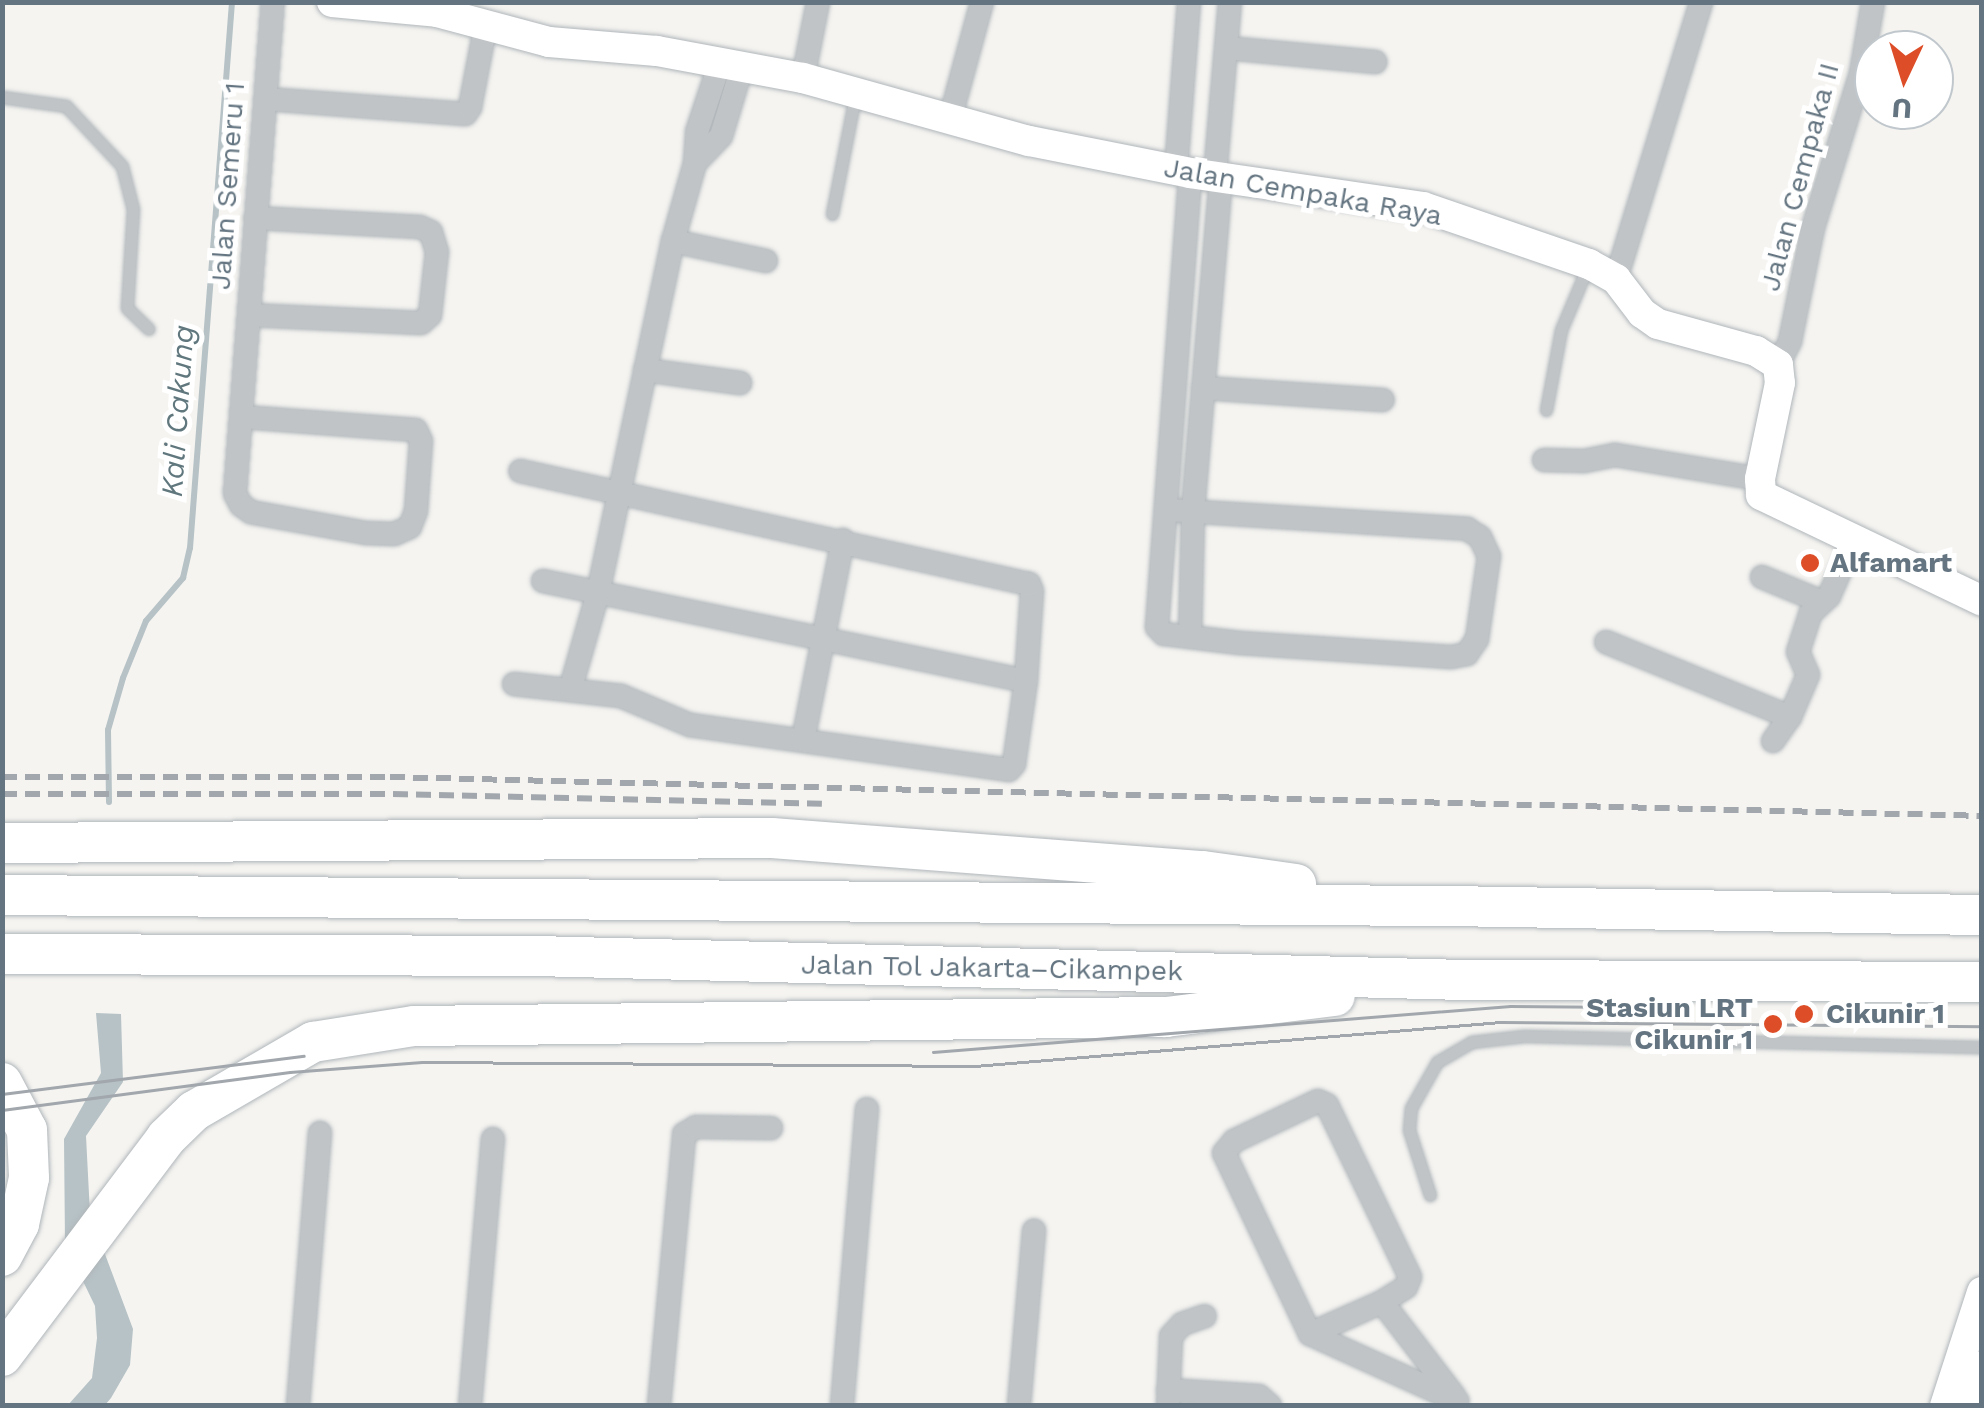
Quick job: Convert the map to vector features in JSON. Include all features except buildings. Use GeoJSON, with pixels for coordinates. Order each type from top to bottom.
{"type":"FeatureCollection","features":[{"type":"Feature","properties":{"kind":"highway"},"geometry":{"type":"LineString","coordinates":[[2,830],[46,842]]}},
{"type":"Feature","properties":{"kind":"highway"},"geometry":{"type":"LineString","coordinates":[[2,842],[772,838],[1203,871],[1448,906]]}},
{"type":"Feature","properties":{"kind":"highway"},"geometry":{"type":"LineString","coordinates":[[2,896],[1448,906],[1982,915]]}},
{"type":"Feature","properties":{"kind":"highway","name":"Jalan Tol Jakarta–Cikampek"},"geometry":{"type":"LineString","coordinates":[[2,954],[498,956],[1468,980],[1982,982]]}},
{"type":"Feature","properties":{"kind":"highway"},"geometry":{"type":"LineString","coordinates":[[2,1356],[166,1138],[194,1111],[313,1042],[414,1026],[1166,1017],[1468,980]]}},
{"type":"Feature","properties":{"kind":"highway"},"geometry":{"type":"LineString","coordinates":[[2,1083],[27,1130],[29,1178],[20,1224],[2,1256]]}},
{"type":"Feature","properties":{"kind":"street","name":"Jalan Semeru 1"},"geometry":{"type":"LineString","coordinates":[[243,417],[408,427],[422,441],[416,511],[410,527],[401,532],[366,533],[250,512],[241,505],[236,493],[273,2]]}},
{"type":"Feature","properties":{"kind":"street","name":"Jalan Cempaka Raya"},"geometry":{"type":"LineString","coordinates":[[332,2],[487,13],[548,42],[657,51],[803,78],[1028,141],[1200,174],[1422,207],[1589,264],[1616,279],[1642,313],[1658,324],[1756,351],[1778,365]]}},
{"type":"Feature","properties":{"kind":"street"},"geometry":{"type":"LineString","coordinates":[[803,78],[818,2]]}},
{"type":"Feature","properties":{"kind":"street"},"geometry":{"type":"LineString","coordinates":[[950,119],[982,2]]}},
{"type":"Feature","properties":{"kind":"street"},"geometry":{"type":"LineString","coordinates":[[1190,2],[1200,174],[1203,388],[1193,511],[1190,636]]}},
{"type":"Feature","properties":{"kind":"street"},"geometry":{"type":"LineString","coordinates":[[1168,510],[1467,529],[1480,537],[1488,556],[1477,639],[1467,654],[1450,657],[1164,634],[1157,627],[1168,510],[1200,174],[1226,48],[1230,2]]}},
{"type":"Feature","properties":{"kind":"street"},"geometry":{"type":"LineString","coordinates":[[1616,279],[1702,2]]}},
{"type":"Feature","properties":{"kind":"street","name":"Jalan Cempaka II"},"geometry":{"type":"LineString","coordinates":[[1778,365],[1790,341],[1813,228],[1861,72],[1873,2]]}},
{"type":"Feature","properties":{"kind":"street"},"geometry":{"type":"LineString","coordinates":[[266,99],[465,114],[470,110],[487,13]]}},
{"type":"Feature","properties":{"kind":"street"},"geometry":{"type":"LineString","coordinates":[[1226,48],[1375,62]]}},
{"type":"Feature","properties":{"kind":"street"},"geometry":{"type":"LineString","coordinates":[[695,164],[715,146],[730,101],[731,65]]}},
{"type":"Feature","properties":{"kind":"street"},"geometry":{"type":"LineString","coordinates":[[571,687],[598,592],[673,241],[695,164],[697,132],[731,65]]}},
{"type":"Feature","properties":{"kind":"street"},"geometry":{"type":"LineString","coordinates":[[248,315],[421,323],[430,315],[437,252],[431,232],[420,227],[254,218]]}},
{"type":"Feature","properties":{"kind":"street"},"geometry":{"type":"LineString","coordinates":[[673,241],[766,261]]}},
{"type":"Feature","properties":{"kind":"street"},"geometry":{"type":"LineString","coordinates":[[1778,365],[1780,382],[1760,479],[1761,495],[1982,601]]}},
{"type":"Feature","properties":{"kind":"street"},"geometry":{"type":"LineString","coordinates":[[645,370],[740,383]]}},
{"type":"Feature","properties":{"kind":"street"},"geometry":{"type":"LineString","coordinates":[[1203,388],[1383,400]]}},
{"type":"Feature","properties":{"kind":"street"},"geometry":{"type":"LineString","coordinates":[[1544,460],[1584,462],[1615,455],[1760,479]]}},
{"type":"Feature","properties":{"kind":"street"},"geometry":{"type":"LineString","coordinates":[[514,684],[571,687],[620,696],[690,725],[1009,770],[1014,764],[1026,681],[1028,584],[520,470]]}},
{"type":"Feature","properties":{"kind":"street"},"geometry":{"type":"LineString","coordinates":[[1773,741],[1790,717],[1808,676],[1798,652],[1810,614],[1829,596],[1855,538]]}},
{"type":"Feature","properties":{"kind":"street"},"geometry":{"type":"LineString","coordinates":[[803,740],[843,540]]}},
{"type":"Feature","properties":{"kind":"street"},"geometry":{"type":"LineString","coordinates":[[1762,577],[1820,601]]}},
{"type":"Feature","properties":{"kind":"street"},"geometry":{"type":"LineString","coordinates":[[543,582],[824,636],[1026,681]]}},
{"type":"Feature","properties":{"kind":"street"},"geometry":{"type":"LineString","coordinates":[[1606,642],[1790,717]]}},
{"type":"Feature","properties":{"kind":"street"},"geometry":{"type":"LineString","coordinates":[[1310,1334],[1382,1302],[1406,1286],[1410,1277],[1327,1105],[1318,1102],[1234,1141],[1224,1153],[1310,1334],[1461,1403]]}},
{"type":"Feature","properties":{"kind":"street"},"geometry":{"type":"LineString","coordinates":[[842,1406],[868,1109]]}},
{"type":"Feature","properties":{"kind":"street"},"geometry":{"type":"LineString","coordinates":[[659,1406],[684,1134],[696,1126],[771,1128]]}},
{"type":"Feature","properties":{"kind":"street"},"geometry":{"type":"LineString","coordinates":[[298,1406],[320,1133]]}},
{"type":"Feature","properties":{"kind":"street"},"geometry":{"type":"LineString","coordinates":[[470,1406],[492,1139]]}},
{"type":"Feature","properties":{"kind":"street"},"geometry":{"type":"LineString","coordinates":[[1019,1406],[1034,1231]]}},
{"type":"Feature","properties":{"kind":"street"},"geometry":{"type":"LineString","coordinates":[[1965,1406],[1982,1292]]}},
{"type":"Feature","properties":{"kind":"street"},"geometry":{"type":"LineString","coordinates":[[1382,1302],[1461,1403]]}},
{"type":"Feature","properties":{"kind":"street"},"geometry":{"type":"LineString","coordinates":[[1205,1316],[1182,1324],[1171,1336],[1168,1398],[1259,1396],[1270,1406]]}},
{"type":"Feature","properties":{"kind":"street"},"geometry":{"type":"LineString","coordinates":[[1945,1406],[1973,1365]]}},
{"type":"Feature","properties":{"kind":"lane"},"geometry":{"type":"LineString","coordinates":[[832,214],[856,93]]}},
{"type":"Feature","properties":{"kind":"lane"},"geometry":{"type":"LineString","coordinates":[[2,97],[66,106],[122,166],[134,209],[127,308],[150,330]]}},
{"type":"Feature","properties":{"kind":"lane"},"geometry":{"type":"LineString","coordinates":[[1546,410],[1561,330],[1589,264]]}},
{"type":"Feature","properties":{"kind":"lane"},"geometry":{"type":"LineString","coordinates":[[1430,1195],[1409,1130],[1411,1108],[1437,1062],[1472,1042],[1524,1036],[1982,1047]]}},
{"type":"Feature","properties":{"kind":"shaded area"},"geometry":{"type":"Polygon","coordinates":[[[96,1013],[121,1014],[123,1082],[86,1136],[90,1214],[133,1329],[130,1365],[111,1398],[105,1405],[68,1405],[92,1378],[97,1338],[95,1306],[65,1244],[64,1139],[101,1073],[96,1013]]]}},
{"type":"Feature","properties":{"kind":"waterway","name":"Kali Cakung"},"geometry":{"type":"LineString","coordinates":[[109,802],[108,730],[123,678],[146,621],[183,578],[190,548],[232,2]]}},
{"type":"Feature","properties":{"kind":"tram line"},"geometry":{"type":"LineString","coordinates":[[933,1052],[1510,1006],[1627,1007]]}},
{"type":"Feature","properties":{"kind":"tram line"},"geometry":{"type":"LineString","coordinates":[[2,1110],[290,1072],[422,1062],[975,1066],[1501,1022],[1982,1026]]}},
{"type":"Feature","properties":{"kind":"tram line"},"geometry":{"type":"LineString","coordinates":[[2,1094],[304,1056]]}},
{"type":"Feature","properties":{"kind":"railway"},"geometry":{"type":"LineString","coordinates":[[2,777],[390,777],[1982,816]]}},
{"type":"Feature","properties":{"kind":"railway"},"geometry":{"type":"LineString","coordinates":[[2,794],[393,794],[822,804]]}},
{"type":"Feature","properties":{"kind":"place","name":"Alfamart"},"geometry":{"type":"Point","coordinates":[1810,563]}},
{"type":"Feature","properties":{"kind":"place","name":"Cikunir 1"},"geometry":{"type":"Point","coordinates":[1804,1014]}},
{"type":"Feature","properties":{"kind":"place","name":"Stasiun LRT Cikunir 1"},"geometry":{"type":"Point","coordinates":[1773,1024]}}]}
